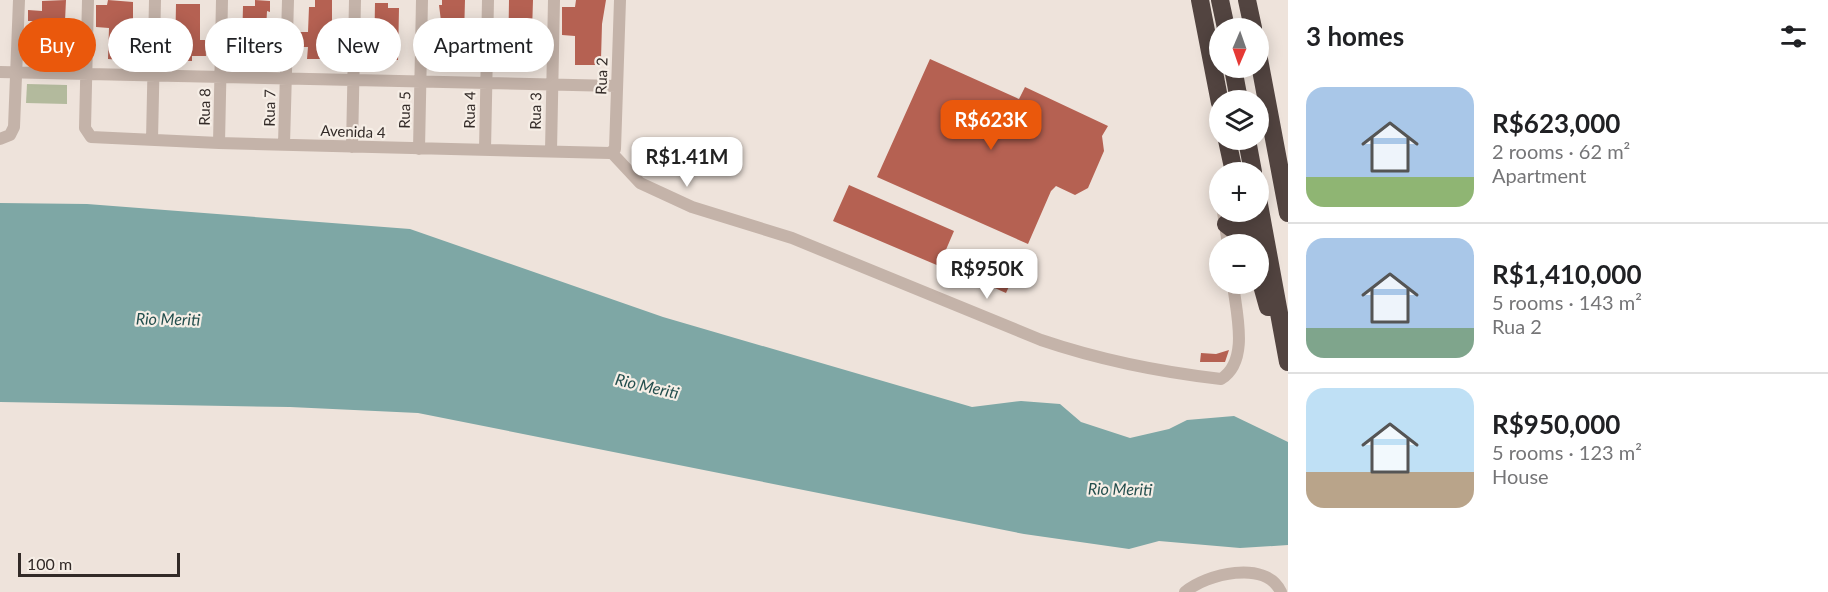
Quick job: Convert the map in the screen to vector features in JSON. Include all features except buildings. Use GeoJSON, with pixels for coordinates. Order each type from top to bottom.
{"type":"FeatureCollection","features":[{"type":"Feature","properties":{"kind":"highway"},"geometry":{"type":"LineString","coordinates":[[1220,0],[1224,18]]}},
{"type":"Feature","properties":{"kind":"highway"},"geometry":{"type":"LineString","coordinates":[[1200,1],[1217,90]]}},
{"type":"Feature","properties":{"kind":"highway"},"geometry":{"type":"LineString","coordinates":[[1248,2],[1251,18]]}},
{"type":"Feature","properties":{"kind":"highway"},"geometry":{"type":"LineString","coordinates":[[1269,109],[1288,153]]}},
{"type":"Feature","properties":{"kind":"highway"},"geometry":{"type":"LineString","coordinates":[[1269,109],[1288,213]]}},
{"type":"Feature","properties":{"kind":"highway"},"geometry":{"type":"LineString","coordinates":[[1228,222],[1241,234]]}},
{"type":"Feature","properties":{"kind":"highway"},"geometry":{"type":"LineString","coordinates":[[1262,222],[1288,362]]}},
{"type":"Feature","properties":{"kind":"highway"},"geometry":{"type":"LineString","coordinates":[[1265,294],[1288,369]]}},
{"type":"Feature","properties":{"kind":"street"},"geometry":{"type":"LineString","coordinates":[[5,137],[15,127],[19,0]]}},
{"type":"Feature","properties":{"kind":"street"},"geometry":{"type":"LineString","coordinates":[[87,74],[88,0]]}},
{"type":"Feature","properties":{"kind":"street"},"geometry":{"type":"LineString","coordinates":[[152,140],[155,0]]}},
{"type":"Feature","properties":{"kind":"street","name":"Rua 8"},"geometry":{"type":"LineString","coordinates":[[219,143],[222,0]]}},
{"type":"Feature","properties":{"kind":"street","name":"Rua 7"},"geometry":{"type":"LineString","coordinates":[[284,144],[288,0]]}},
{"type":"Feature","properties":{"kind":"street"},"geometry":{"type":"LineString","coordinates":[[352,147],[355,0]]}},
{"type":"Feature","properties":{"kind":"street","name":"Rua 5"},"geometry":{"type":"LineString","coordinates":[[419,149],[422,0]]}},
{"type":"Feature","properties":{"kind":"street","name":"Rua 4"},"geometry":{"type":"LineString","coordinates":[[485,150],[488,0]]}},
{"type":"Feature","properties":{"kind":"street","name":"Rua 3"},"geometry":{"type":"LineString","coordinates":[[550,151],[554,0]]}},
{"type":"Feature","properties":{"kind":"street","name":"Rua 2"},"geometry":{"type":"LineString","coordinates":[[613,152],[620,0]]}},
{"type":"Feature","properties":{"kind":"street"},"geometry":{"type":"LineString","coordinates":[[0,72],[616,86]]}},
{"type":"Feature","properties":{"kind":"street","name":"Avenida 4"},"geometry":{"type":"LineString","coordinates":[[87,74],[85,128],[91,137],[419,149],[613,152]]}},
{"type":"Feature","properties":{"kind":"street"},"geometry":{"type":"LineString","coordinates":[[613,152],[640,183],[692,207],[792,238],[1041,340],[1079,352],[1150,369],[1221,379],[1230,374],[1238,357],[1239,342],[1234,294]]}},
{"type":"Feature","properties":{"kind":"street"},"geometry":{"type":"LineString","coordinates":[[1185,592],[1196,582],[1214,575],[1248,573],[1265,578],[1281,592]]}},
{"type":"Feature","properties":{"kind":"green space"},"geometry":{"type":"Polygon","coordinates":[[[27,84],[67,85],[67,104],[26,103],[27,84]]]}},
{"type":"Feature","properties":{"kind":"water","name":"Rio Meriti"},"geometry":{"type":"Polygon","coordinates":[[[0,203],[87,204],[410,229],[663,317],[972,407],[1021,401],[1060,404],[1081,422],[1130,438],[1169,429],[1187,420],[1234,416],[1288,442],[1288,545],[1240,548],[1159,541],[1129,549],[1024,534],[418,413],[290,407],[0,402],[0,203]]]}}]}
